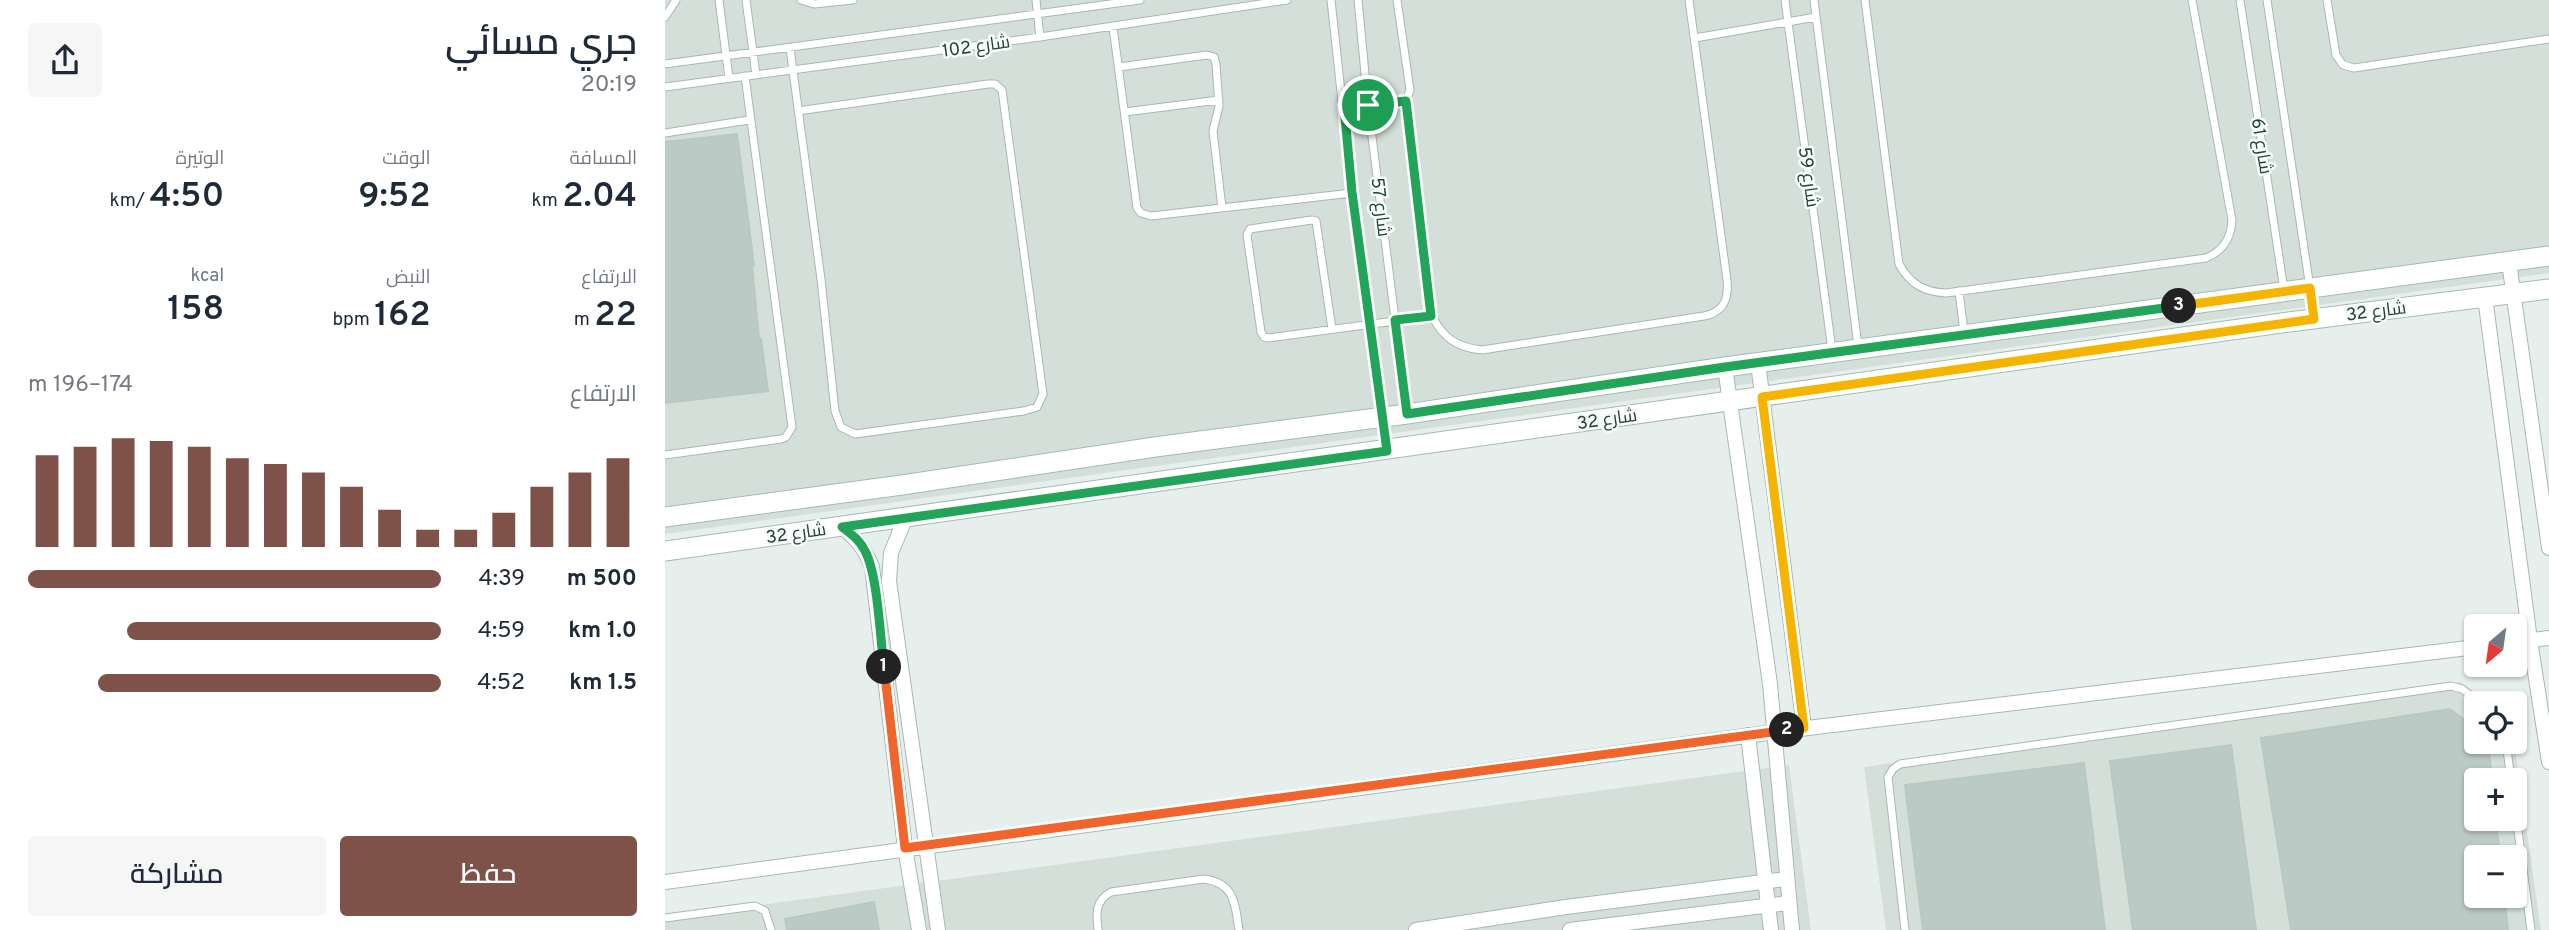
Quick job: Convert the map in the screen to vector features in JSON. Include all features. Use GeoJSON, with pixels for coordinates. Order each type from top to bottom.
{"type":"FeatureCollection","features":[{"type":"Feature","properties":{"kind":"main road","name":"شارع 32"},"geometry":{"type":"LineString","coordinates":[[665,517],[902,485],[1155,446],[1382,418],[1725,367],[2549,256]]}},
{"type":"Feature","properties":{"kind":"main road"},"geometry":{"type":"LineString","coordinates":[[2310,288],[2314,319]]}},
{"type":"Feature","properties":{"kind":"main road","name":"شارع 32"},"geometry":{"type":"LineString","coordinates":[[665,551],[2314,319],[2549,289]]}},
{"type":"Feature","properties":{"kind":"main road"},"geometry":{"type":"LineString","coordinates":[[2284,292],[2289,323]]}},
{"type":"Feature","properties":{"kind":"main road"},"geometry":{"type":"LineString","coordinates":[[1407,414],[1411,447]]}},
{"type":"Feature","properties":{"kind":"main road"},"geometry":{"type":"LineString","coordinates":[[1382,418],[1387,451]]}},
{"type":"Feature","properties":{"kind":"street"},"geometry":{"type":"LineString","coordinates":[[2509,262],[2549,548]]}},
{"type":"Feature","properties":{"kind":"street"},"geometry":{"type":"LineString","coordinates":[[2485,297],[2519,614]]}},
{"type":"Feature","properties":{"kind":"street"},"geometry":{"type":"LineString","coordinates":[[1758,363],[1804,728]]}},
{"type":"Feature","properties":{"kind":"street"},"geometry":{"type":"LineString","coordinates":[[1725,367],[1770,684],[1792,930]]}},
{"type":"Feature","properties":{"kind":"street"},"geometry":{"type":"LineString","coordinates":[[905,519],[891,553],[889,581],[938,930]]}},
{"type":"Feature","properties":{"kind":"street"},"geometry":{"type":"LineString","coordinates":[[842,527],[857,538],[872,567],[905,848],[919,930]]}},
{"type":"Feature","properties":{"kind":"street"},"geometry":{"type":"LineString","coordinates":[[2527,640],[2549,638]]}},
{"type":"Feature","properties":{"kind":"street"},"geometry":{"type":"LineString","coordinates":[[665,881],[1748,735],[2464,648]]}},
{"type":"Feature","properties":{"kind":"street"},"geometry":{"type":"LineString","coordinates":[[2527,663],[2549,762]]}},
{"type":"Feature","properties":{"kind":"street"},"geometry":{"type":"LineString","coordinates":[[1748,735],[1771,930]]}},
{"type":"Feature","properties":{"kind":"street"},"geometry":{"type":"LineString","coordinates":[[1416,930],[1786,879]]}},
{"type":"Feature","properties":{"kind":"street"},"geometry":{"type":"LineString","coordinates":[[1646,897],[1649,919]]}},
{"type":"Feature","properties":{"kind":"street"},"geometry":{"type":"LineString","coordinates":[[1575,930],[1788,904]]}},
{"type":"Feature","properties":{"kind":"lane"},"geometry":{"type":"LineString","coordinates":[[665,17],[676,0]]}},
{"type":"Feature","properties":{"kind":"lane"},"geometry":{"type":"LineString","coordinates":[[719,0],[729,78]]}},
{"type":"Feature","properties":{"kind":"lane"},"geometry":{"type":"LineString","coordinates":[[746,0],[756,75]]}},
{"type":"Feature","properties":{"kind":"lane"},"geometry":{"type":"LineString","coordinates":[[801,0],[814,4],[853,0]]}},
{"type":"Feature","properties":{"kind":"lane"},"geometry":{"type":"LineString","coordinates":[[1036,0],[1040,37]]}},
{"type":"Feature","properties":{"kind":"lane","name":"شارع 102"},"geometry":{"type":"LineString","coordinates":[[665,64],[1140,0]]}},
{"type":"Feature","properties":{"kind":"lane","name":"شارع 102"},"geometry":{"type":"LineString","coordinates":[[665,87],[1113,27],[1287,0]]}},
{"type":"Feature","properties":{"kind":"lane","name":"شارع 57"},"geometry":{"type":"LineString","coordinates":[[1331,0],[1352,192],[1382,418]]}},
{"type":"Feature","properties":{"kind":"lane","name":"شارع 57"},"geometry":{"type":"LineString","coordinates":[[1358,0],[1368,105],[1407,414]]}},
{"type":"Feature","properties":{"kind":"lane"},"geometry":{"type":"LineString","coordinates":[[1397,0],[1410,90],[1406,101],[1431,316],[1446,338],[1457,345],[1482,350],[1714,314],[1727,300],[1727,280],[1689,0]]}},
{"type":"Feature","properties":{"kind":"lane","name":"شارع 59"},"geometry":{"type":"LineString","coordinates":[[1785,0],[1833,354]]}},
{"type":"Feature","properties":{"kind":"lane","name":"شارع 59"},"geometry":{"type":"LineString","coordinates":[[1814,0],[1859,351]]}},
{"type":"Feature","properties":{"kind":"lane"},"geometry":{"type":"LineString","coordinates":[[1865,0],[1899,264],[1905,274],[1923,289],[1934,292],[1959,292],[2206,258],[2223,248],[2232,230],[2232,220],[2192,0]]}},
{"type":"Feature","properties":{"kind":"lane","name":"شارع 61"},"geometry":{"type":"LineString","coordinates":[[2240,0],[2284,292]]}},
{"type":"Feature","properties":{"kind":"lane","name":"شارع 61"},"geometry":{"type":"LineString","coordinates":[[2267,0],[2310,288]]}},
{"type":"Feature","properties":{"kind":"lane"},"geometry":{"type":"LineString","coordinates":[[2327,0],[2336,55],[2343,65],[2354,68],[2549,39]]}},
{"type":"Feature","properties":{"kind":"lane"},"geometry":{"type":"LineString","coordinates":[[1695,38],[1816,17]]}},
{"type":"Feature","properties":{"kind":"lane"},"geometry":{"type":"LineString","coordinates":[[1113,27],[1137,208],[1141,213],[1148,216],[1352,192]]}},
{"type":"Feature","properties":{"kind":"lane"},"geometry":{"type":"LineString","coordinates":[[790,48],[798,111],[821,279],[835,411],[841,427],[855,434],[1037,407],[1043,394],[1002,90],[988,84],[798,111]]}},
{"type":"Feature","properties":{"kind":"lane"},"geometry":{"type":"LineString","coordinates":[[1119,67],[1210,55],[1216,60],[1219,100],[1213,131],[1222,208]]}},
{"type":"Feature","properties":{"kind":"lane"},"geometry":{"type":"LineString","coordinates":[[665,455],[781,439],[786,437],[792,427],[745,76]]}},
{"type":"Feature","properties":{"kind":"lane"},"geometry":{"type":"LineString","coordinates":[[1125,112],[1219,100]]}},
{"type":"Feature","properties":{"kind":"lane"},"geometry":{"type":"LineString","coordinates":[[1344,106],[1406,101]]}},
{"type":"Feature","properties":{"kind":"lane"},"geometry":{"type":"LineString","coordinates":[[665,133],[749,120]]}},
{"type":"Feature","properties":{"kind":"lane"},"geometry":{"type":"LineString","coordinates":[[1332,329],[1316,221],[1248,230],[1262,336],[1268,338],[1431,316]]}},
{"type":"Feature","properties":{"kind":"lane"},"geometry":{"type":"LineString","coordinates":[[1959,292],[1964,336]]}},
{"type":"Feature","properties":{"kind":"lane"},"geometry":{"type":"LineString","coordinates":[[1905,930],[1888,777],[1900,764],[2451,686],[2465,691]]}},
{"type":"Feature","properties":{"kind":"lane"},"geometry":{"type":"LineString","coordinates":[[2518,831],[2531,930]]}},
{"type":"Feature","properties":{"kind":"lane"},"geometry":{"type":"LineString","coordinates":[[1098,930],[1096,909],[1104,896],[1111,892],[1204,879],[1215,880],[1231,894],[1239,930]]}},
{"type":"Feature","properties":{"kind":"lane"},"geometry":{"type":"LineString","coordinates":[[665,918],[755,906],[765,911],[771,930]]}},
{"type":"Feature","properties":{"kind":"shaded area"},"geometry":{"type":"Polygon","coordinates":[[[665,0],[2549,0],[2549,273],[665,534],[665,0]]]}},
{"type":"Feature","properties":{"kind":"shaded area"},"geometry":{"type":"Polygon","coordinates":[[[2460,682],[2473,691],[2464,691],[2464,754],[2516,754],[2518,768],[2464,768],[2464,831],[2527,831],[2541,930],[1886,930],[1864,767],[2460,682]]]}},
{"type":"Feature","properties":{"kind":"shaded area"},"geometry":{"type":"Polygon","coordinates":[[[1789,765],[1811,930],[665,930],[665,918],[1789,765]]]}},
{"type":"Feature","properties":{"kind":"building"},"geometry":{"type":"Polygon","coordinates":[[[737,134],[754,265],[759,339],[768,391],[665,403],[665,142],[737,134]]]}},
{"type":"Feature","properties":{"kind":"building"},"geometry":{"type":"Polygon","coordinates":[[[2450,709],[2464,720],[2464,754],[2489,754],[2491,768],[2464,768],[2464,831],[2497,831],[2499,845],[2464,845],[2464,908],[2505,908],[2508,930],[2291,930],[2261,738],[2450,709]]]}},
{"type":"Feature","properties":{"kind":"building"},"geometry":{"type":"Polygon","coordinates":[[[2231,745],[2256,930],[2133,930],[2110,761],[2231,745]]]}},
{"type":"Feature","properties":{"kind":"building"},"geometry":{"type":"Polygon","coordinates":[[[2084,763],[2105,930],[1923,930],[1905,785],[2084,763]]]}},
{"type":"Feature","properties":{"kind":"building"},"geometry":{"type":"Polygon","coordinates":[[[874,902],[879,930],[787,930],[785,919],[874,902]]]}},
{"type":"Feature","properties":{"kind":"route"},"geometry":{"type":"LineString","coordinates":[[1406,101],[1431,316],[1395,320],[1407,414],[1725,367],[2310,288],[2314,319],[1762,397],[1804,728],[905,848],[872,567],[857,538],[842,527],[1387,451],[1352,192],[1344,106],[1368,105],[1406,101]]}}]}
